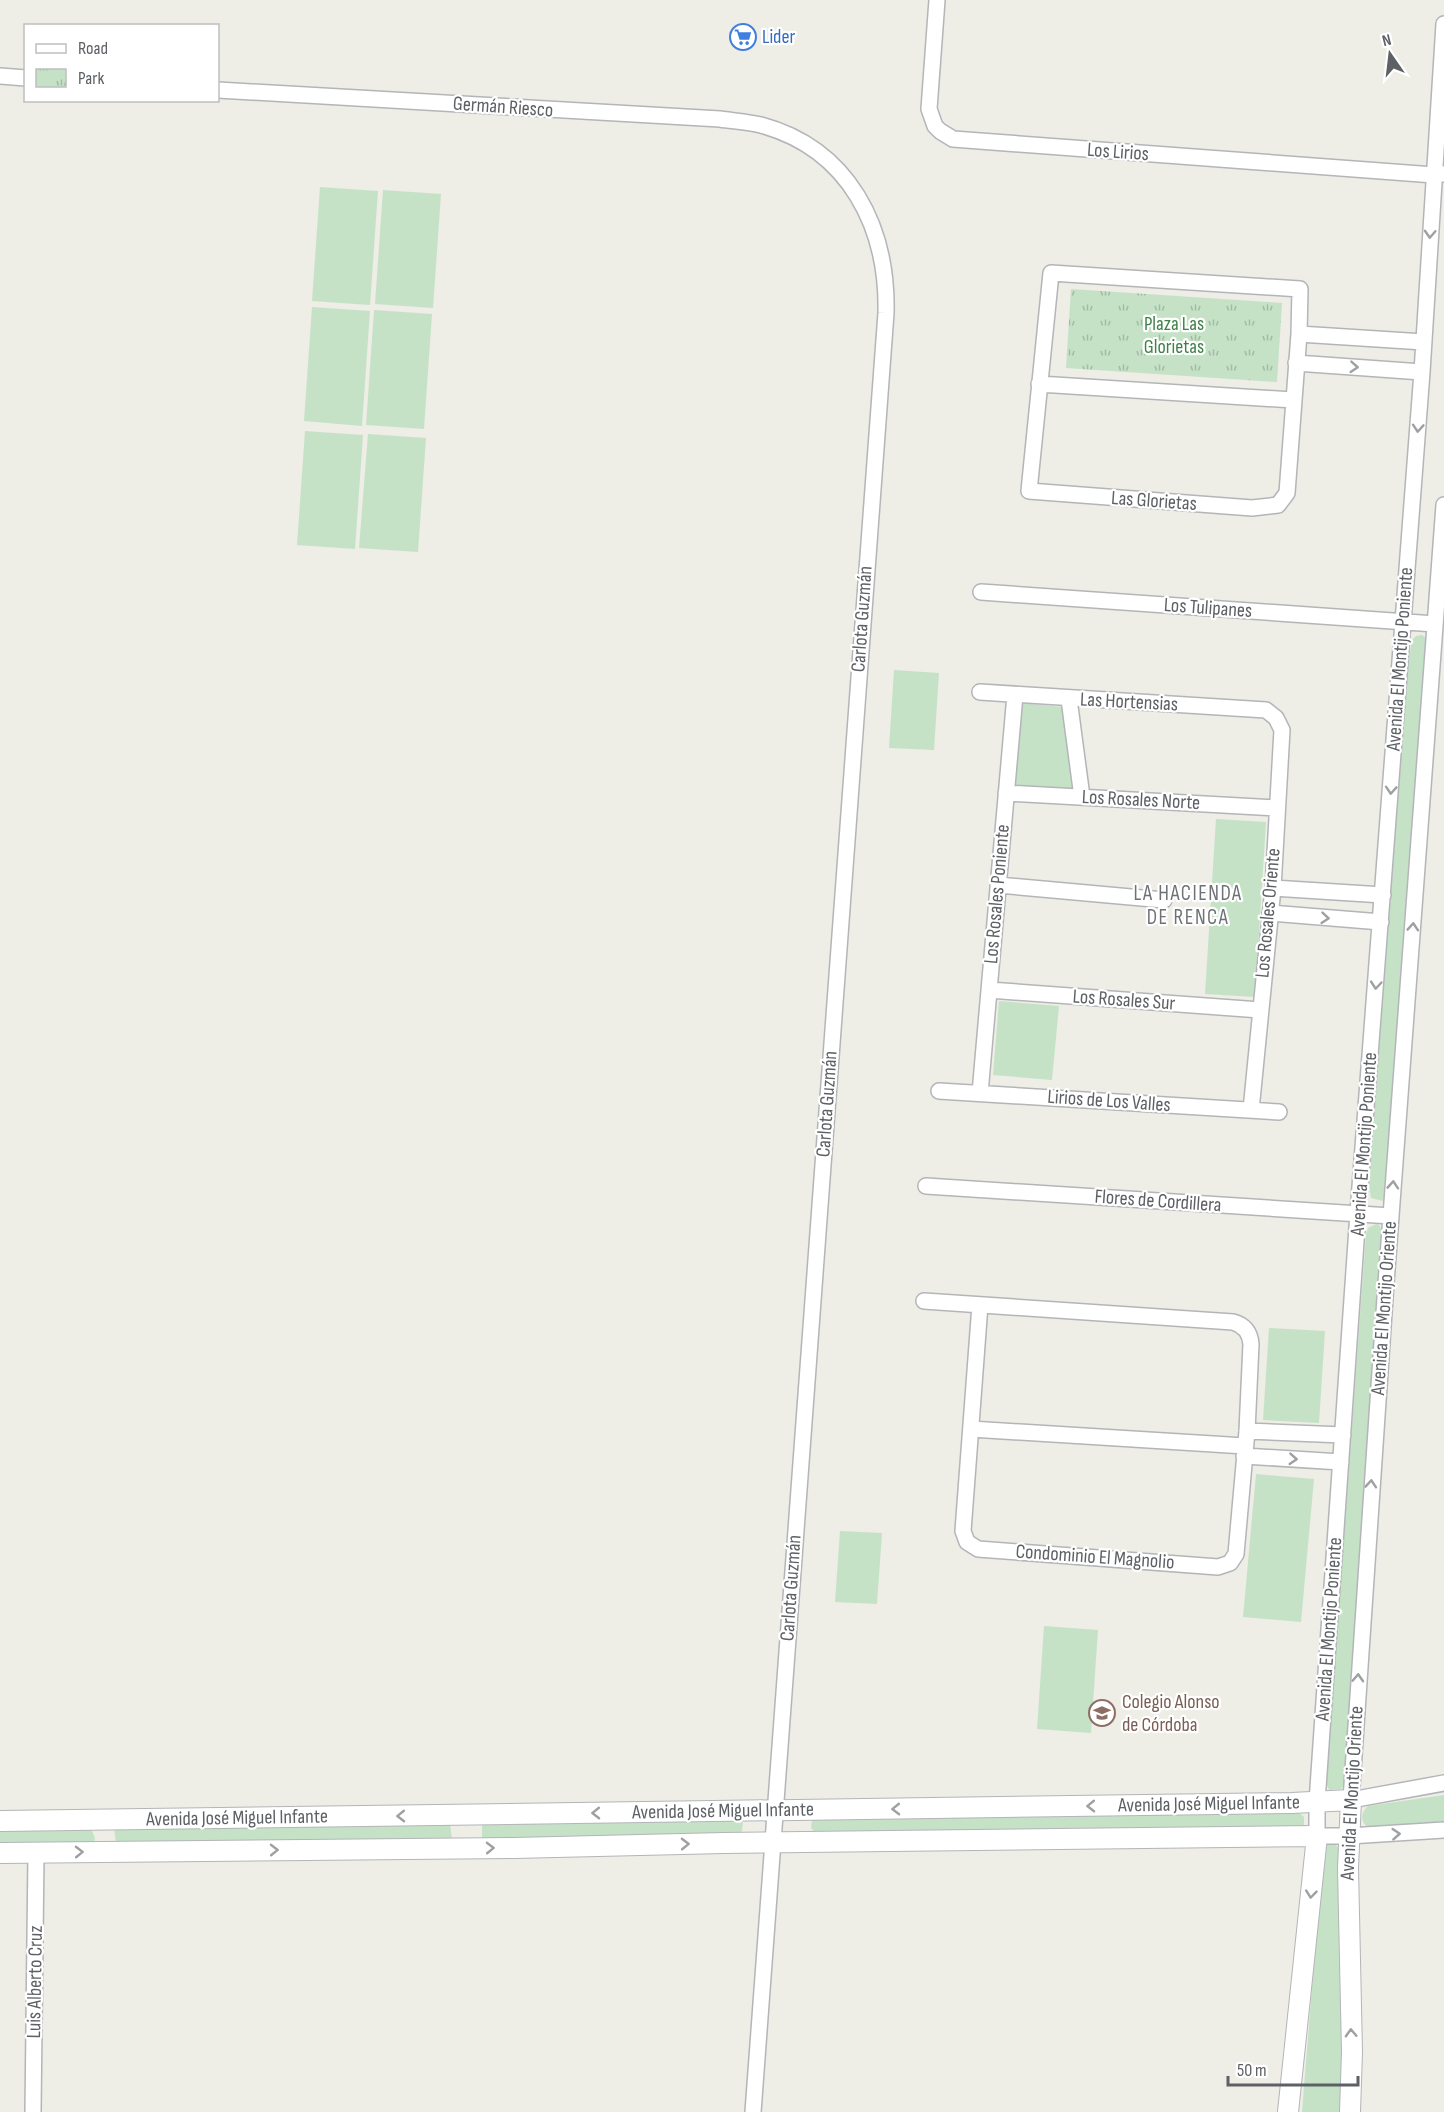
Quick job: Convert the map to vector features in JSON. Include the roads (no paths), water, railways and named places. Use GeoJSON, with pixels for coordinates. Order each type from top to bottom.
{"type":"FeatureCollection","features":[{"type":"Feature","properties":{"kind":"street","name":"Los Lirios"},"geometry":{"type":"LineString","coordinates":[[937,0],[928,109],[935,126],[953,139],[1439,175]]}},
{"type":"Feature","properties":{"kind":"street","name":"Avenida El Montijo Poniente"},"geometry":{"type":"LineString","coordinates":[[1288,2112],[1317,1836],[1317,1802],[1358,1213],[1424,342],[1439,175],[1444,24]]}},
{"type":"Feature","properties":{"kind":"street"},"geometry":{"type":"LineString","coordinates":[[0,76],[24,78]]}},
{"type":"Feature","properties":{"kind":"street","name":"Germán Riesco"},"geometry":{"type":"LineString","coordinates":[[219,90],[720,119],[760,125],[786,135]]}},
{"type":"Feature","properties":{"kind":"street","name":"Carlota Guzmán"},"geometry":{"type":"LineString","coordinates":[[753,2112],[886,294],[882,257],[877,238],[853,188],[829,162],[814,150],[786,135]]}},
{"type":"Feature","properties":{"kind":"street","name":"Las Glorietas"},"geometry":{"type":"LineString","coordinates":[[1051,273],[1300,289],[1296,363],[1287,493],[1278,505],[1252,508],[1029,491],[1051,273]]}},
{"type":"Feature","properties":{"kind":"street"},"geometry":{"type":"LineString","coordinates":[[1299,334],[1424,342]]}},
{"type":"Feature","properties":{"kind":"street"},"geometry":{"type":"LineString","coordinates":[[1296,363],[1422,372]]}},
{"type":"Feature","properties":{"kind":"street"},"geometry":{"type":"LineString","coordinates":[[1039,384],[1293,400]]}},
{"type":"Feature","properties":{"kind":"street","name":"Avenida El Montijo Oriente"},"geometry":{"type":"LineString","coordinates":[[1350,2112],[1352,2052],[1347,1868],[1361,1627],[1444,505]]}},
{"type":"Feature","properties":{"kind":"street","name":"Los Tulipanes"},"geometry":{"type":"LineString","coordinates":[[981,592],[1436,624]]}},
{"type":"Feature","properties":{"kind":"street","name":"Las Hortensias"},"geometry":{"type":"LineString","coordinates":[[980,692],[1266,710],[1276,717]]}},
{"type":"Feature","properties":{"kind":"street","name":"Los Rosales Poniente"},"geometry":{"type":"LineString","coordinates":[[980,1093],[1015,695]]}},
{"type":"Feature","properties":{"kind":"street"},"geometry":{"type":"LineString","coordinates":[[1069,699],[1082,797]]}},
{"type":"Feature","properties":{"kind":"street","name":"Los Rosales Oriente"},"geometry":{"type":"LineString","coordinates":[[1251,1110],[1273,888],[1282,730],[1276,717]]}},
{"type":"Feature","properties":{"kind":"street","name":"Los Rosales Norte"},"geometry":{"type":"LineString","coordinates":[[1006,793],[1276,808]]}},
{"type":"Feature","properties":{"kind":"street"},"geometry":{"type":"LineString","coordinates":[[998,885],[1164,900]]}},
{"type":"Feature","properties":{"kind":"street"},"geometry":{"type":"LineString","coordinates":[[1273,888],[1383,895]]}},
{"type":"Feature","properties":{"kind":"street"},"geometry":{"type":"LineString","coordinates":[[1270,913],[1381,922]]}},
{"type":"Feature","properties":{"kind":"street","name":"Los Rosales Sur"},"geometry":{"type":"LineString","coordinates":[[989,990],[1260,1011]]}},
{"type":"Feature","properties":{"kind":"street","name":"Lirios de Los Valles"},"geometry":{"type":"LineString","coordinates":[[939,1091],[1279,1112]]}},
{"type":"Feature","properties":{"kind":"street","name":"Flores de Cordillera"},"geometry":{"type":"LineString","coordinates":[[926,1186],[1391,1216]]}},
{"type":"Feature","properties":{"kind":"street","name":"Condominio El Magnolio"},"geometry":{"type":"LineString","coordinates":[[924,1301],[1238,1323],[1246,1329],[1250,1338],[1245,1445],[1236,1554],[1230,1563],[1218,1567],[978,1549],[967,1542],[963,1531],[980,1305]]}},
{"type":"Feature","properties":{"kind":"street"},"geometry":{"type":"LineString","coordinates":[[971,1429],[1245,1445],[1341,1462]]}},
{"type":"Feature","properties":{"kind":"street"},"geometry":{"type":"LineString","coordinates":[[1245,1445],[1343,1435]]}},
{"type":"Feature","properties":{"kind":"street","name":"Avenida José Miguel Infante"},"geometry":{"type":"LineString","coordinates":[[0,1821],[1317,1802],[1351,1800],[1444,1783]]}},
{"type":"Feature","properties":{"kind":"street"},"geometry":{"type":"LineString","coordinates":[[462,1815],[470,1832],[462,1849]]}},
{"type":"Feature","properties":{"kind":"street","name":"Avenida José Miguel Infante"},"geometry":{"type":"LineString","coordinates":[[0,1853],[462,1849],[1349,1836],[1444,1830]]}},
{"type":"Feature","properties":{"kind":"street","name":"Luis Alberto Cruz"},"geometry":{"type":"LineString","coordinates":[[33,2112],[36,1853]]}},
{"type":"Feature","properties":{"kind":"place","name":"Lider"},"geometry":{"type":"Point","coordinates":[743,37]}},
{"type":"Feature","properties":{"kind":"place","name":"Colegio Alonso de Córdoba"},"geometry":{"type":"Point","coordinates":[1102,1713]}},
{"type":"Feature","properties":{"kind":"district","name":"LA HACIENDA DE RENCA"},"geometry":{"type":"Point","coordinates":[1188,905]}},
{"type":"Feature","properties":{"kind":"park label","name":"Plaza Las Glorietas"},"geometry":{"type":"Point","coordinates":[1174,336]}}]}
